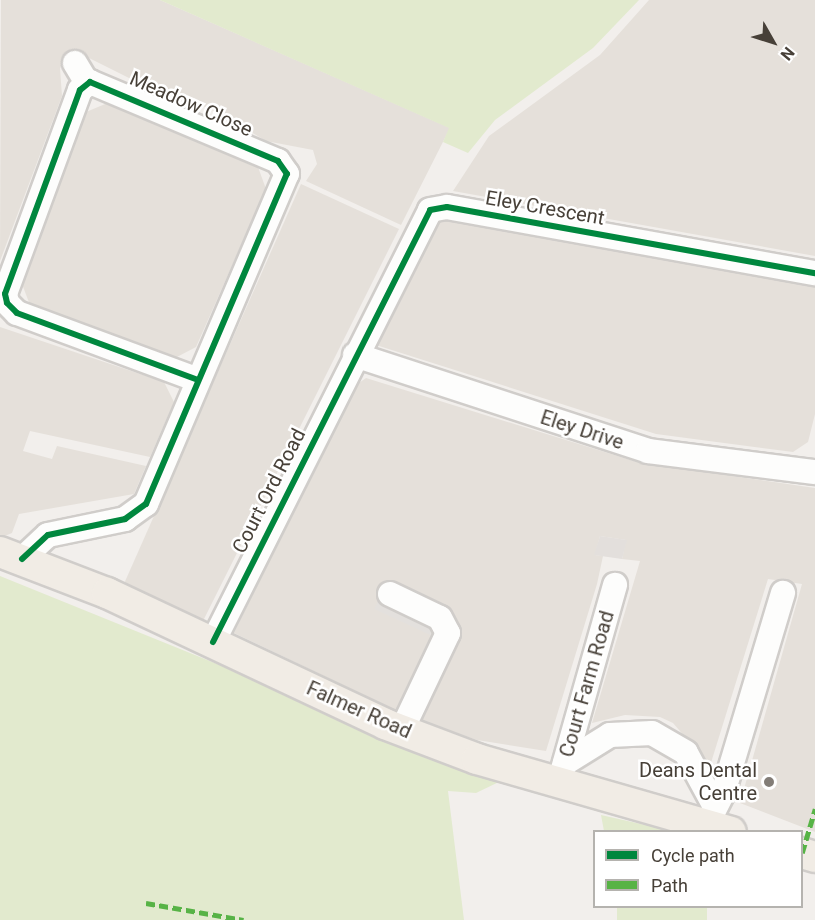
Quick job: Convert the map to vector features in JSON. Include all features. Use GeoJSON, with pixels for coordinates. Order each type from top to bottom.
{"type":"FeatureCollection","features":[{"type":"Feature","properties":{"kind":"main road","name":"Falmer Road"},"geometry":{"type":"LineString","coordinates":[[11,556],[213,642],[402,730],[562,773],[717,820]]}},
{"type":"Feature","properties":{"kind":"street","name":"Meadow Close"},"geometry":{"type":"LineString","coordinates":[[11,556],[48,535],[134,516],[146,504],[198,380],[295,164],[81,73],[5,294],[4,306],[198,380]]}},
{"type":"Feature","properties":{"kind":"street","name":"Eley Crescent"},"geometry":{"type":"LineString","coordinates":[[355,355],[419,224],[439,207],[815,273]]}},
{"type":"Feature","properties":{"kind":"street","name":"Eley Drive"},"geometry":{"type":"LineString","coordinates":[[355,355],[648,451],[814,468]]}},
{"type":"Feature","properties":{"kind":"street","name":"Court Ord Road"},"geometry":{"type":"LineString","coordinates":[[213,642],[355,355]]}},
{"type":"Feature","properties":{"kind":"street","name":"Court Farm Road"},"geometry":{"type":"LineString","coordinates":[[562,773],[615,585]]}},
{"type":"Feature","properties":{"kind":"street"},"geometry":{"type":"LineString","coordinates":[[717,820],[783,593]]}},
{"type":"Feature","properties":{"kind":"street"},"geometry":{"type":"LineString","coordinates":[[390,594],[440,618],[448,633],[402,730]]}},
{"type":"Feature","properties":{"kind":"street"},"geometry":{"type":"LineString","coordinates":[[562,773],[610,735],[652,733],[686,753],[717,820]]}},
{"type":"Feature","properties":{"kind":"shaded area"},"geometry":{"type":"Polygon","coordinates":[[[1,0],[160,0],[450,128],[401,225],[306,181],[317,164],[313,150],[266,141],[223,115],[149,82],[141,84],[71,49],[60,68],[62,96],[0,261],[1,0]]]}},
{"type":"Feature","properties":{"kind":"shaded area"},"geometry":{"type":"Polygon","coordinates":[[[649,0],[815,0],[815,256],[453,191],[489,136],[600,55],[649,0]]]}},
{"type":"Feature","properties":{"kind":"shaded area"},"geometry":{"type":"Polygon","coordinates":[[[110,102],[258,167],[266,189],[196,347],[175,358],[30,305],[22,284],[86,112],[110,102]]]}},
{"type":"Feature","properties":{"kind":"shaded area"},"geometry":{"type":"Polygon","coordinates":[[[301,184],[399,229],[203,621],[123,586],[301,184]]]}},
{"type":"Feature","properties":{"kind":"shaded area"},"geometry":{"type":"Polygon","coordinates":[[[440,217],[815,283],[815,414],[808,442],[793,452],[656,434],[376,345],[440,217]]]}},
{"type":"Feature","properties":{"kind":"shaded area"},"geometry":{"type":"Polygon","coordinates":[[[0,327],[164,382],[174,402],[150,457],[30,431],[23,451],[52,459],[57,446],[146,466],[134,494],[19,514],[12,533],[0,538],[0,327]]]}},
{"type":"Feature","properties":{"kind":"shaded area"},"geometry":{"type":"Polygon","coordinates":[[[366,378],[637,462],[815,488],[815,832],[740,803],[802,584],[768,579],[710,766],[673,723],[660,717],[625,715],[592,723],[640,561],[622,559],[626,540],[600,536],[595,555],[603,556],[597,584],[546,751],[477,740],[416,720],[234,633],[356,385],[366,378]]]}},
{"type":"Feature","properties":{"kind":"shaded area"},"geometry":{"type":"Polygon","coordinates":[[[600,536],[627,540],[622,559],[594,555],[600,536]]]}},
{"type":"Feature","properties":{"kind":"shaded area"},"geometry":{"type":"Polygon","coordinates":[[[379,599],[439,627],[434,637],[374,609],[379,599]]]}},
{"type":"Feature","properties":{"kind":"green space"},"geometry":{"type":"Polygon","coordinates":[[[160,0],[639,0],[593,48],[495,120],[468,153],[443,142],[449,128],[160,0]]]}},
{"type":"Feature","properties":{"kind":"green space"},"geometry":{"type":"Polygon","coordinates":[[[0,576],[503,780],[476,793],[448,791],[464,920],[0,920],[0,576]]]}},
{"type":"Feature","properties":{"kind":"green space"},"geometry":{"type":"Polygon","coordinates":[[[601,815],[668,830],[604,830],[601,815]]]}},
{"type":"Feature","properties":{"kind":"green space"},"geometry":{"type":"Polygon","coordinates":[[[617,908],[707,908],[707,920],[617,920],[617,908]]]}},
{"type":"Feature","properties":{"kind":"marked path"},"geometry":{"type":"LineString","coordinates":[[803,850],[815,809]]}},
{"type":"Feature","properties":{"kind":"marked path"},"geometry":{"type":"LineString","coordinates":[[146,903],[244,920]]}},
{"type":"Feature","properties":{"kind":"cycle path"},"geometry":{"type":"LineString","coordinates":[[22,559],[48,535],[125,519],[146,504],[287,174],[278,161],[90,82],[80,90],[5,294],[7,303],[17,313],[198,380]]}},
{"type":"Feature","properties":{"kind":"cycle path"},"geometry":{"type":"LineString","coordinates":[[213,642],[430,210],[447,207],[815,273]]}},
{"type":"Feature","properties":{"kind":"place","name":"Deans Dental Centre"},"geometry":{"type":"Point","coordinates":[769,782]}}]}
